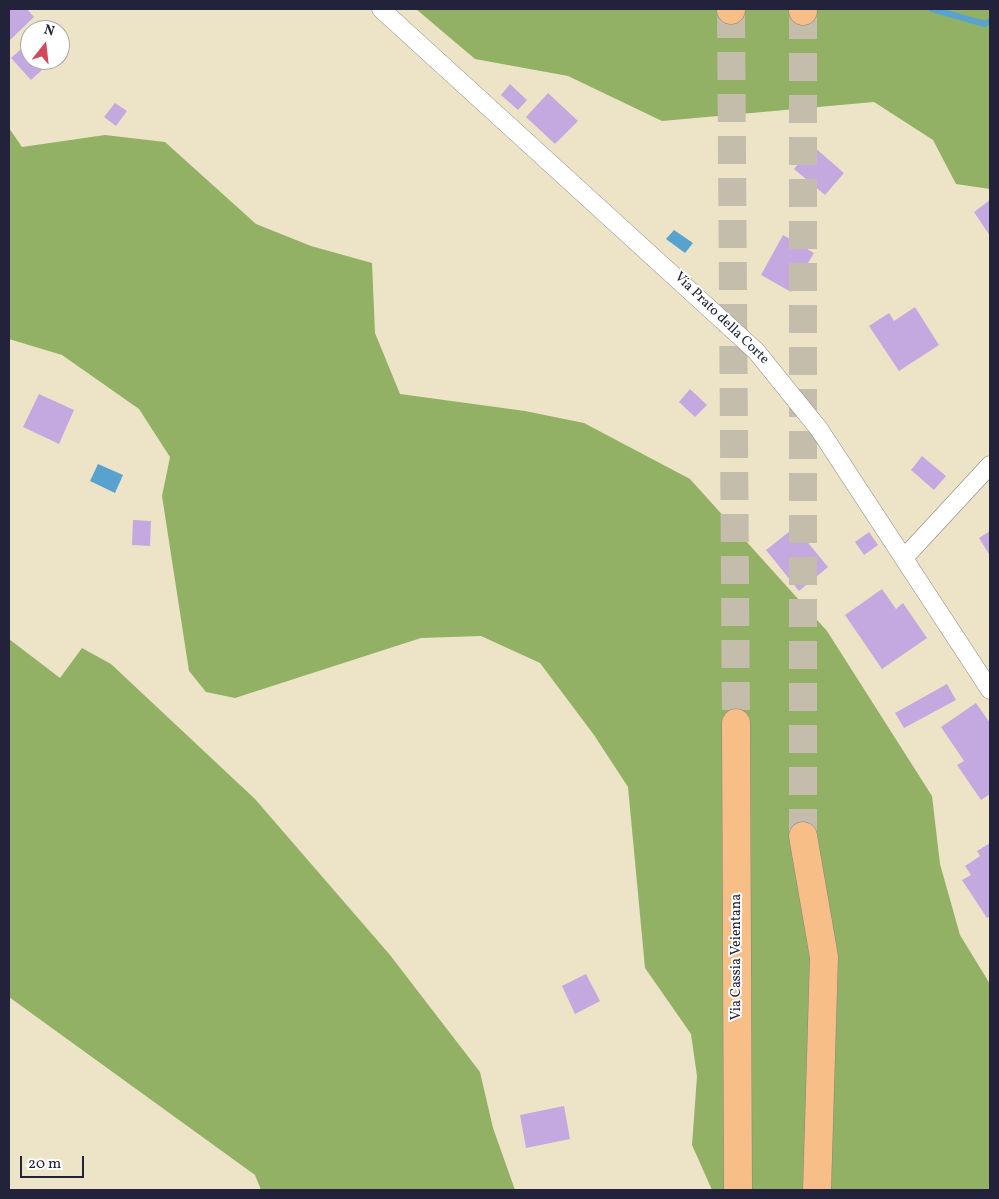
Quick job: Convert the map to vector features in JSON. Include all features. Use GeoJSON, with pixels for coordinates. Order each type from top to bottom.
{"type":"FeatureCollection","features":[{"type":"Feature","properties":{"kind":"highway","name":"Via Cassia Veientana"},"geometry":{"type":"LineString","coordinates":[[736,723],[738,1190]]}},
{"type":"Feature","properties":{"kind":"highway"},"geometry":{"type":"LineString","coordinates":[[803,836],[824,957],[817,1190]]}},
{"type":"Feature","properties":{"kind":"street","name":"Via Prato della Corte"},"geometry":{"type":"LineString","coordinates":[[380,9],[756,351],[819,429],[990,690]]}},
{"type":"Feature","properties":{"kind":"street"},"geometry":{"type":"LineString","coordinates":[[904,558],[990,465]]}},
{"type":"Feature","properties":{"kind":"green space"},"geometry":{"type":"Polygon","coordinates":[[[416,9],[990,9],[990,189],[956,184],[933,140],[874,102],[662,121],[568,76],[475,59],[416,9]]]}},
{"type":"Feature","properties":{"kind":"green space"},"geometry":{"type":"Polygon","coordinates":[[[9,128],[22,147],[105,135],[165,142],[256,224],[311,246],[372,263],[375,333],[400,394],[525,411],[584,423],[690,479],[827,631],[932,796],[940,864],[960,935],[990,984],[990,1190],[712,1190],[692,1145],[697,1076],[691,1034],[645,968],[628,787],[594,735],[540,663],[481,636],[421,638],[235,698],[206,692],[189,671],[162,496],[170,457],[139,409],[62,355],[9,339],[9,128]]]}},
{"type":"Feature","properties":{"kind":"green space"},"geometry":{"type":"Polygon","coordinates":[[[9,639],[60,678],[82,648],[111,664],[255,799],[390,955],[480,1072],[493,1128],[515,1190],[261,1190],[255,1175],[9,997],[9,639]]]}},
{"type":"Feature","properties":{"kind":"water"},"geometry":{"type":"Polygon","coordinates":[[[674,230],[693,243],[685,253],[666,239],[674,230]]]}},
{"type":"Feature","properties":{"kind":"water"},"geometry":{"type":"Polygon","coordinates":[[[98,464],[123,475],[115,493],[90,481],[98,464]]]}},
{"type":"Feature","properties":{"kind":"building"},"geometry":{"type":"Polygon","coordinates":[[[11,9],[27,9],[34,17],[31,20],[20,20],[20,30],[9,41],[9,11],[11,9]]]}},
{"type":"Feature","properties":{"kind":"building"},"geometry":{"type":"Polygon","coordinates":[[[20,50],[20,68],[11,58],[20,50]]]}},
{"type":"Feature","properties":{"kind":"building"},"geometry":{"type":"Polygon","coordinates":[[[22,70],[42,70],[31,80],[22,70]]]}},
{"type":"Feature","properties":{"kind":"building"},"geometry":{"type":"Polygon","coordinates":[[[510,84],[527,100],[518,110],[501,95],[510,84]]]}},
{"type":"Feature","properties":{"kind":"building"},"geometry":{"type":"Polygon","coordinates":[[[548,93],[578,121],[555,144],[526,117],[548,93]]]}},
{"type":"Feature","properties":{"kind":"building"},"geometry":{"type":"Polygon","coordinates":[[[115,103],[127,111],[116,126],[104,117],[115,103]]]}},
{"type":"Feature","properties":{"kind":"building"},"geometry":{"type":"Polygon","coordinates":[[[813,146],[844,173],[825,195],[794,169],[813,146]]]}},
{"type":"Feature","properties":{"kind":"building"},"geometry":{"type":"Polygon","coordinates":[[[990,200],[990,236],[974,212],[990,200]]]}},
{"type":"Feature","properties":{"kind":"building"},"geometry":{"type":"Polygon","coordinates":[[[783,235],[814,253],[791,292],[761,275],[783,235]]]}},
{"type":"Feature","properties":{"kind":"building"},"geometry":{"type":"Polygon","coordinates":[[[915,307],[939,345],[899,371],[869,326],[889,313],[894,321],[915,307]]]}},
{"type":"Feature","properties":{"kind":"building"},"geometry":{"type":"Polygon","coordinates":[[[690,389],[707,405],[695,417],[679,402],[690,389]]]}},
{"type":"Feature","properties":{"kind":"building"},"geometry":{"type":"Polygon","coordinates":[[[39,394],[74,410],[59,444],[23,427],[39,394]]]}},
{"type":"Feature","properties":{"kind":"building"},"geometry":{"type":"Polygon","coordinates":[[[922,456],[946,476],[934,490],[911,470],[922,456]]]}},
{"type":"Feature","properties":{"kind":"building"},"geometry":{"type":"Polygon","coordinates":[[[133,520],[151,521],[150,546],[132,545],[133,520]]]}},
{"type":"Feature","properties":{"kind":"building"},"geometry":{"type":"Polygon","coordinates":[[[795,527],[828,567],[799,591],[766,550],[795,527]]]}},
{"type":"Feature","properties":{"kind":"building"},"geometry":{"type":"Polygon","coordinates":[[[990,531],[990,553],[989,554],[979,538],[990,531]]]}},
{"type":"Feature","properties":{"kind":"building"},"geometry":{"type":"Polygon","coordinates":[[[869,532],[878,545],[864,555],[855,542],[869,532]]]}},
{"type":"Feature","properties":{"kind":"building"},"geometry":{"type":"Polygon","coordinates":[[[882,589],[896,609],[903,603],[927,638],[882,669],[845,615],[882,589]]]}},
{"type":"Feature","properties":{"kind":"building"},"geometry":{"type":"Polygon","coordinates":[[[947,684],[956,700],[904,728],[895,713],[947,684]]]}},
{"type":"Feature","properties":{"kind":"building"},"geometry":{"type":"Polygon","coordinates":[[[976,703],[990,723],[990,794],[981,800],[957,765],[964,761],[941,727],[976,703]]]}},
{"type":"Feature","properties":{"kind":"building"},"geometry":{"type":"Polygon","coordinates":[[[990,843],[990,916],[987,918],[962,880],[971,875],[965,866],[980,856],[977,851],[990,843]]]}},
{"type":"Feature","properties":{"kind":"building"},"geometry":{"type":"Polygon","coordinates":[[[586,974],[600,1001],[575,1014],[562,986],[586,974]]]}},
{"type":"Feature","properties":{"kind":"building"},"geometry":{"type":"Polygon","coordinates":[[[564,1106],[570,1139],[526,1148],[520,1115],[564,1106]]]}},
{"type":"Feature","properties":{"kind":"waterway"},"geometry":{"type":"LineString","coordinates":[[932,9],[985,24],[990,21]]}},
{"type":"Feature","properties":{"kind":"tunnel"},"geometry":{"type":"LineString","coordinates":[[731,10],[736,723]]}},
{"type":"Feature","properties":{"kind":"tunnel"},"geometry":{"type":"LineString","coordinates":[[803,11],[803,836]]}}]}
